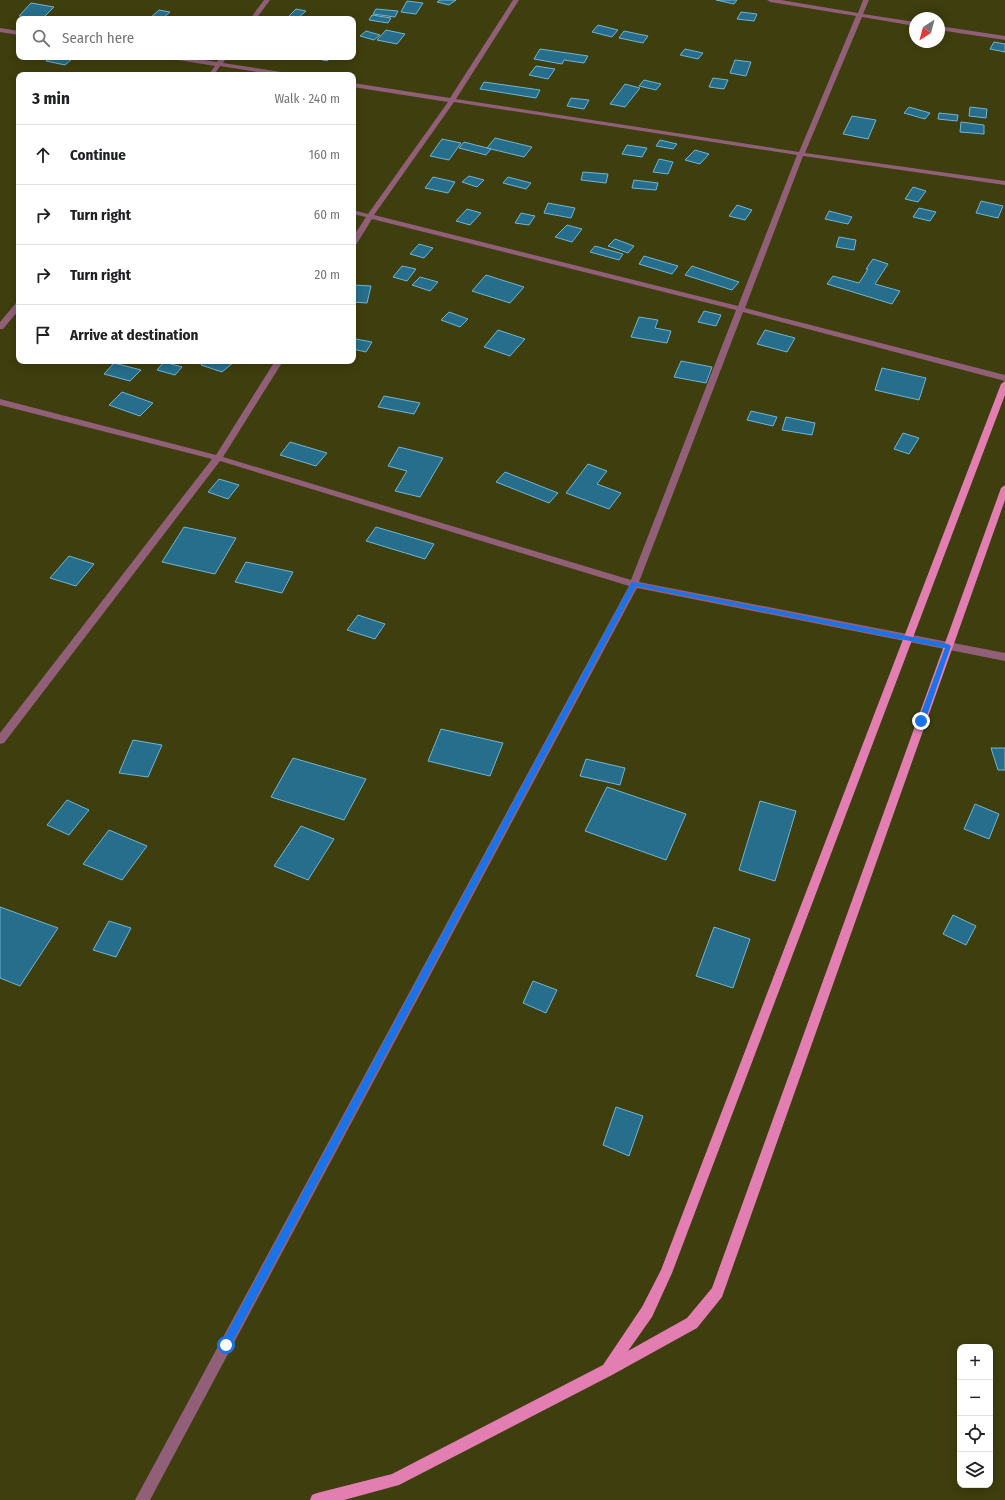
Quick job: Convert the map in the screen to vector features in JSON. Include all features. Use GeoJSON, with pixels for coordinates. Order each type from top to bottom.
{"type":"FeatureCollection","features":[{"type":"Feature","properties":{"kind":"main road"},"geometry":{"type":"LineString","coordinates":[[607,1370],[648,1312],[666,1273],[1005,384]]}},
{"type":"Feature","properties":{"kind":"main road"},"geometry":{"type":"LineString","coordinates":[[317,1500],[394,1480],[607,1370],[692,1323],[717,1292],[1005,488]]}},
{"type":"Feature","properties":{"kind":"street"},"geometry":{"type":"LineString","coordinates":[[255,16],[267,0]]}},
{"type":"Feature","properties":{"kind":"street"},"geometry":{"type":"LineString","coordinates":[[356,238],[452,100],[516,0]]}},
{"type":"Feature","properties":{"kind":"street"},"geometry":{"type":"LineString","coordinates":[[770,0],[909,23]]}},
{"type":"Feature","properties":{"kind":"street"},"geometry":{"type":"LineString","coordinates":[[142,1500],[634,584],[801,154],[866,0]]}},
{"type":"Feature","properties":{"kind":"street"},"geometry":{"type":"LineString","coordinates":[[945,29],[1005,38]]}},
{"type":"Feature","properties":{"kind":"street"},"geometry":{"type":"LineString","coordinates":[[0,30],[16,33]]}},
{"type":"Feature","properties":{"kind":"street"},"geometry":{"type":"LineString","coordinates":[[192,60],[269,72]]}},
{"type":"Feature","properties":{"kind":"street"},"geometry":{"type":"LineString","coordinates":[[213,72],[222,60]]}},
{"type":"Feature","properties":{"kind":"street"},"geometry":{"type":"LineString","coordinates":[[356,85],[1005,184]]}},
{"type":"Feature","properties":{"kind":"street"},"geometry":{"type":"LineString","coordinates":[[356,213],[740,309],[1005,378]]}},
{"type":"Feature","properties":{"kind":"street"},"geometry":{"type":"LineString","coordinates":[[0,327],[16,308]]}},
{"type":"Feature","properties":{"kind":"street"},"geometry":{"type":"LineString","coordinates":[[0,740],[218,458],[277,364]]}},
{"type":"Feature","properties":{"kind":"street"},"geometry":{"type":"LineString","coordinates":[[0,402],[218,458],[634,584],[1005,657]]}},
{"type":"Feature","properties":{"kind":"building"},"geometry":{"type":"Polygon","coordinates":[[[440,0],[456,0],[449,5],[437,2],[440,0]]]}},
{"type":"Feature","properties":{"kind":"building"},"geometry":{"type":"Polygon","coordinates":[[[716,0],[737,0],[734,4],[716,0]]]}},
{"type":"Feature","properties":{"kind":"building"},"geometry":{"type":"Polygon","coordinates":[[[407,1],[423,3],[416,14],[401,12],[407,1]]]}},
{"type":"Feature","properties":{"kind":"building"},"geometry":{"type":"Polygon","coordinates":[[[31,3],[54,7],[45,16],[19,16],[31,3]]]}},
{"type":"Feature","properties":{"kind":"building"},"geometry":{"type":"Polygon","coordinates":[[[296,9],[306,11],[300,16],[289,16],[296,9]]]}},
{"type":"Feature","properties":{"kind":"building"},"geometry":{"type":"Polygon","coordinates":[[[376,9],[398,11],[395,17],[373,14],[376,9]]]}},
{"type":"Feature","properties":{"kind":"building"},"geometry":{"type":"Polygon","coordinates":[[[159,10],[170,12],[165,16],[152,16],[159,10]]]}},
{"type":"Feature","properties":{"kind":"building"},"geometry":{"type":"Polygon","coordinates":[[[741,12],[757,14],[754,21],[737,19],[741,12]]]}},
{"type":"Feature","properties":{"kind":"building"},"geometry":{"type":"Polygon","coordinates":[[[372,15],[391,18],[388,23],[369,20],[372,15]]]}},
{"type":"Feature","properties":{"kind":"building"},"geometry":{"type":"Polygon","coordinates":[[[598,25],[618,30],[612,37],[592,32],[598,25]]]}},
{"type":"Feature","properties":{"kind":"building"},"geometry":{"type":"Polygon","coordinates":[[[386,30],[405,34],[397,44],[377,40],[386,30]]]}},
{"type":"Feature","properties":{"kind":"building"},"geometry":{"type":"Polygon","coordinates":[[[366,31],[380,35],[374,40],[360,36],[366,31]]]}},
{"type":"Feature","properties":{"kind":"building"},"geometry":{"type":"Polygon","coordinates":[[[624,31],[648,36],[643,43],[619,38],[624,31]]]}},
{"type":"Feature","properties":{"kind":"building"},"geometry":{"type":"Polygon","coordinates":[[[994,42],[1005,44],[1005,52],[990,49],[994,42]]]}},
{"type":"Feature","properties":{"kind":"building"},"geometry":{"type":"Polygon","coordinates":[[[540,49],[588,56],[584,63],[564,60],[562,64],[534,59],[540,49]]]}},
{"type":"Feature","properties":{"kind":"building"},"geometry":{"type":"Polygon","coordinates":[[[685,49],[703,53],[698,59],[680,55],[685,49]]]}},
{"type":"Feature","properties":{"kind":"building"},"geometry":{"type":"Polygon","coordinates":[[[47,60],[71,60],[65,65],[46,61],[47,60]]]}},
{"type":"Feature","properties":{"kind":"building"},"geometry":{"type":"Polygon","coordinates":[[[735,60],[751,62],[746,76],[730,73],[735,60]]]}},
{"type":"Feature","properties":{"kind":"building"},"geometry":{"type":"Polygon","coordinates":[[[536,66],[555,69],[548,79],[529,75],[536,66]]]}},
{"type":"Feature","properties":{"kind":"building"},"geometry":{"type":"Polygon","coordinates":[[[713,78],[728,80],[724,89],[709,87],[713,78]]]}},
{"type":"Feature","properties":{"kind":"building"},"geometry":{"type":"Polygon","coordinates":[[[644,80],[661,84],[656,90],[639,86],[644,80]]]}},
{"type":"Feature","properties":{"kind":"building"},"geometry":{"type":"Polygon","coordinates":[[[484,82],[540,90],[536,98],[480,89],[484,82]]]}},
{"type":"Feature","properties":{"kind":"building"},"geometry":{"type":"Polygon","coordinates":[[[625,84],[640,88],[625,107],[610,104],[625,84]]]}},
{"type":"Feature","properties":{"kind":"building"},"geometry":{"type":"Polygon","coordinates":[[[571,98],[589,100],[584,109],[567,106],[571,98]]]}},
{"type":"Feature","properties":{"kind":"building"},"geometry":{"type":"Polygon","coordinates":[[[909,107],[930,113],[925,119],[904,113],[909,107]]]}},
{"type":"Feature","properties":{"kind":"building"},"geometry":{"type":"Polygon","coordinates":[[[970,107],[987,109],[986,118],[969,116],[970,107]]]}},
{"type":"Feature","properties":{"kind":"building"},"geometry":{"type":"Polygon","coordinates":[[[939,113],[958,115],[957,121],[938,119],[939,113]]]}},
{"type":"Feature","properties":{"kind":"building"},"geometry":{"type":"Polygon","coordinates":[[[852,116],[876,120],[868,139],[843,134],[852,116]]]}},
{"type":"Feature","properties":{"kind":"building"},"geometry":{"type":"Polygon","coordinates":[[[961,122],[984,125],[984,134],[960,132],[961,122]]]}},
{"type":"Feature","properties":{"kind":"building"},"geometry":{"type":"Polygon","coordinates":[[[495,138],[532,147],[524,157],[487,148],[495,138]]]}},
{"type":"Feature","properties":{"kind":"building"},"geometry":{"type":"Polygon","coordinates":[[[442,139],[461,143],[449,160],[430,156],[442,139]]]}},
{"type":"Feature","properties":{"kind":"building"},"geometry":{"type":"Polygon","coordinates":[[[660,140],[677,144],[673,149],[656,146],[660,140]]]}},
{"type":"Feature","properties":{"kind":"building"},"geometry":{"type":"Polygon","coordinates":[[[464,142],[491,149],[486,155],[459,148],[464,142]]]}},
{"type":"Feature","properties":{"kind":"building"},"geometry":{"type":"Polygon","coordinates":[[[627,145],[647,148],[642,157],[622,154],[627,145]]]}},
{"type":"Feature","properties":{"kind":"building"},"geometry":{"type":"Polygon","coordinates":[[[695,150],[709,154],[700,164],[685,160],[695,150]]]}},
{"type":"Feature","properties":{"kind":"building"},"geometry":{"type":"Polygon","coordinates":[[[659,159],[673,162],[668,174],[653,172],[659,159]]]}},
{"type":"Feature","properties":{"kind":"building"},"geometry":{"type":"Polygon","coordinates":[[[583,172],[608,174],[606,183],[581,180],[583,172]]]}},
{"type":"Feature","properties":{"kind":"building"},"geometry":{"type":"Polygon","coordinates":[[[469,176],[484,180],[477,187],[462,182],[469,176]]]}},
{"type":"Feature","properties":{"kind":"building"},"geometry":{"type":"Polygon","coordinates":[[[433,177],[455,182],[448,193],[425,188],[433,177]]]}},
{"type":"Feature","properties":{"kind":"building"},"geometry":{"type":"Polygon","coordinates":[[[508,177],[531,183],[526,189],[503,183],[508,177]]]}},
{"type":"Feature","properties":{"kind":"building"},"geometry":{"type":"Polygon","coordinates":[[[634,180],[658,183],[656,190],[632,188],[634,180]]]}},
{"type":"Feature","properties":{"kind":"building"},"geometry":{"type":"Polygon","coordinates":[[[913,187],[926,191],[918,202],[905,199],[913,187]]]}},
{"type":"Feature","properties":{"kind":"building"},"geometry":{"type":"Polygon","coordinates":[[[981,201],[1003,206],[998,218],[976,213],[981,201]]]}},
{"type":"Feature","properties":{"kind":"building"},"geometry":{"type":"Polygon","coordinates":[[[548,203],[575,208],[571,218],[544,213],[548,203]]]}},
{"type":"Feature","properties":{"kind":"building"},"geometry":{"type":"Polygon","coordinates":[[[737,205],[752,210],[745,220],[729,216],[737,205]]]}},
{"type":"Feature","properties":{"kind":"building"},"geometry":{"type":"Polygon","coordinates":[[[919,208],[936,212],[930,221],[913,217],[919,208]]]}},
{"type":"Feature","properties":{"kind":"building"},"geometry":{"type":"Polygon","coordinates":[[[467,209],[481,213],[470,225],[456,221],[467,209]]]}},
{"type":"Feature","properties":{"kind":"building"},"geometry":{"type":"Polygon","coordinates":[[[829,211],[852,217],[848,224],[825,219],[829,211]]]}},
{"type":"Feature","properties":{"kind":"building"},"geometry":{"type":"Polygon","coordinates":[[[521,213],[535,216],[529,225],[515,223],[521,213]]]}},
{"type":"Feature","properties":{"kind":"building"},"geometry":{"type":"Polygon","coordinates":[[[567,225],[582,229],[572,242],[555,237],[567,225]]]}},
{"type":"Feature","properties":{"kind":"building"},"geometry":{"type":"Polygon","coordinates":[[[839,237],[856,240],[854,250],[836,247],[839,237]]]}},
{"type":"Feature","properties":{"kind":"building"},"geometry":{"type":"Polygon","coordinates":[[[615,239],[634,246],[628,253],[608,246],[615,239]]]}},
{"type":"Feature","properties":{"kind":"building"},"geometry":{"type":"Polygon","coordinates":[[[419,244],[433,248],[424,258],[410,254],[419,244]]]}},
{"type":"Feature","properties":{"kind":"building"},"geometry":{"type":"Polygon","coordinates":[[[595,246],[623,254],[619,260],[590,252],[595,246]]]}},
{"type":"Feature","properties":{"kind":"building"},"geometry":{"type":"Polygon","coordinates":[[[644,256],[678,266],[672,274],[639,264],[644,256]]]}},
{"type":"Feature","properties":{"kind":"building"},"geometry":{"type":"Polygon","coordinates":[[[873,259],[888,264],[875,284],[900,291],[892,304],[827,284],[833,276],[859,283],[873,259]]]}},
{"type":"Feature","properties":{"kind":"building"},"geometry":{"type":"Polygon","coordinates":[[[402,266],[416,269],[407,281],[393,277],[402,266]]]}},
{"type":"Feature","properties":{"kind":"building"},"geometry":{"type":"Polygon","coordinates":[[[692,266],[739,282],[732,290],[685,275],[692,266]]]}},
{"type":"Feature","properties":{"kind":"building"},"geometry":{"type":"Polygon","coordinates":[[[486,275],[524,287],[510,303],[472,291],[486,275]]]}},
{"type":"Feature","properties":{"kind":"building"},"geometry":{"type":"Polygon","coordinates":[[[420,277],[438,282],[430,291],[412,285],[420,277]]]}},
{"type":"Feature","properties":{"kind":"building"},"geometry":{"type":"Polygon","coordinates":[[[356,285],[371,286],[367,303],[356,302],[356,285]]]}},
{"type":"Feature","properties":{"kind":"building"},"geometry":{"type":"Polygon","coordinates":[[[704,311],[721,315],[716,326],[698,322],[704,311]]]}},
{"type":"Feature","properties":{"kind":"building"},"geometry":{"type":"Polygon","coordinates":[[[449,312],[468,319],[460,327],[441,320],[449,312]]]}},
{"type":"Feature","properties":{"kind":"building"},"geometry":{"type":"Polygon","coordinates":[[[639,317],[658,320],[655,328],[671,331],[667,343],[631,337],[639,317]]]}},
{"type":"Feature","properties":{"kind":"building"},"geometry":{"type":"Polygon","coordinates":[[[498,330],[525,339],[510,356],[484,347],[498,330]]]}},
{"type":"Feature","properties":{"kind":"building"},"geometry":{"type":"Polygon","coordinates":[[[765,330],[795,338],[787,352],[757,344],[765,330]]]}},
{"type":"Feature","properties":{"kind":"building"},"geometry":{"type":"Polygon","coordinates":[[[356,339],[372,342],[366,352],[356,350],[356,339]]]}},
{"type":"Feature","properties":{"kind":"building"},"geometry":{"type":"Polygon","coordinates":[[[681,361],[712,367],[706,383],[674,377],[681,361]]]}},
{"type":"Feature","properties":{"kind":"building"},"geometry":{"type":"Polygon","coordinates":[[[113,364],[141,370],[130,381],[104,374],[113,364]]]}},
{"type":"Feature","properties":{"kind":"building"},"geometry":{"type":"Polygon","coordinates":[[[162,364],[171,364],[182,367],[175,375],[157,370],[162,364]]]}},
{"type":"Feature","properties":{"kind":"building"},"geometry":{"type":"Polygon","coordinates":[[[202,364],[232,364],[222,372],[201,365],[202,364]]]}},
{"type":"Feature","properties":{"kind":"building"},"geometry":{"type":"Polygon","coordinates":[[[882,368],[926,378],[919,400],[875,390],[882,368]]]}},
{"type":"Feature","properties":{"kind":"building"},"geometry":{"type":"Polygon","coordinates":[[[122,392],[153,403],[140,416],[109,405],[122,392]]]}},
{"type":"Feature","properties":{"kind":"building"},"geometry":{"type":"Polygon","coordinates":[[[384,396],[420,403],[414,414],[378,407],[384,396]]]}},
{"type":"Feature","properties":{"kind":"building"},"geometry":{"type":"Polygon","coordinates":[[[751,411],[777,417],[773,426],[747,420],[751,411]]]}},
{"type":"Feature","properties":{"kind":"building"},"geometry":{"type":"Polygon","coordinates":[[[786,417],[815,423],[812,435],[782,430],[786,417]]]}},
{"type":"Feature","properties":{"kind":"building"},"geometry":{"type":"Polygon","coordinates":[[[903,433],[919,438],[909,454],[894,449],[903,433]]]}},
{"type":"Feature","properties":{"kind":"building"},"geometry":{"type":"Polygon","coordinates":[[[290,442],[327,453],[316,466],[280,455],[290,442]]]}},
{"type":"Feature","properties":{"kind":"building"},"geometry":{"type":"Polygon","coordinates":[[[399,447],[443,458],[420,497],[395,491],[407,471],[388,466],[399,447]]]}},
{"type":"Feature","properties":{"kind":"building"},"geometry":{"type":"Polygon","coordinates":[[[588,464],[607,471],[597,484],[621,493],[609,509],[566,493],[588,464]]]}},
{"type":"Feature","properties":{"kind":"building"},"geometry":{"type":"Polygon","coordinates":[[[505,472],[558,493],[549,503],[496,482],[505,472]]]}},
{"type":"Feature","properties":{"kind":"building"},"geometry":{"type":"Polygon","coordinates":[[[219,479],[239,485],[228,499],[208,492],[219,479]]]}},
{"type":"Feature","properties":{"kind":"building"},"geometry":{"type":"Polygon","coordinates":[[[184,527],[236,538],[215,574],[162,562],[184,527]]]}},
{"type":"Feature","properties":{"kind":"building"},"geometry":{"type":"Polygon","coordinates":[[[376,527],[434,544],[425,559],[366,541],[376,527]]]}},
{"type":"Feature","properties":{"kind":"building"},"geometry":{"type":"Polygon","coordinates":[[[69,556],[94,564],[76,586],[50,578],[69,556]]]}},
{"type":"Feature","properties":{"kind":"building"},"geometry":{"type":"Polygon","coordinates":[[[246,562],[293,572],[282,593],[235,582],[246,562]]]}},
{"type":"Feature","properties":{"kind":"building"},"geometry":{"type":"Polygon","coordinates":[[[358,615],[385,624],[375,639],[347,630],[358,615]]]}},
{"type":"Feature","properties":{"kind":"building"},"geometry":{"type":"Polygon","coordinates":[[[441,729],[503,743],[490,776],[428,761],[441,729]]]}},
{"type":"Feature","properties":{"kind":"building"},"geometry":{"type":"Polygon","coordinates":[[[133,740],[162,745],[148,777],[119,773],[133,740]]]}},
{"type":"Feature","properties":{"kind":"building"},"geometry":{"type":"Polygon","coordinates":[[[991,748],[1005,748],[1005,770],[998,770],[991,748]]]}},
{"type":"Feature","properties":{"kind":"building"},"geometry":{"type":"Polygon","coordinates":[[[293,758],[366,779],[344,820],[271,797],[293,758]]]}},
{"type":"Feature","properties":{"kind":"building"},"geometry":{"type":"Polygon","coordinates":[[[586,759],[625,768],[620,785],[580,776],[586,759]]]}},
{"type":"Feature","properties":{"kind":"building"},"geometry":{"type":"Polygon","coordinates":[[[607,787],[686,814],[666,860],[585,831],[607,787]]]}},
{"type":"Feature","properties":{"kind":"building"},"geometry":{"type":"Polygon","coordinates":[[[67,800],[89,810],[69,835],[47,825],[67,800]]]}},
{"type":"Feature","properties":{"kind":"building"},"geometry":{"type":"Polygon","coordinates":[[[760,801],[796,811],[775,881],[739,870],[760,801]]]}},
{"type":"Feature","properties":{"kind":"building"},"geometry":{"type":"Polygon","coordinates":[[[975,804],[999,814],[989,839],[964,829],[975,804]]]}},
{"type":"Feature","properties":{"kind":"building"},"geometry":{"type":"Polygon","coordinates":[[[301,826],[334,839],[308,880],[274,866],[301,826]]]}},
{"type":"Feature","properties":{"kind":"building"},"geometry":{"type":"Polygon","coordinates":[[[109,830],[147,846],[122,880],[83,864],[109,830]]]}},
{"type":"Feature","properties":{"kind":"building"},"geometry":{"type":"Polygon","coordinates":[[[0,907],[58,928],[20,986],[0,978],[0,907]]]}},
{"type":"Feature","properties":{"kind":"building"},"geometry":{"type":"Polygon","coordinates":[[[953,915],[976,926],[966,945],[943,934],[953,915]]]}},
{"type":"Feature","properties":{"kind":"building"},"geometry":{"type":"Polygon","coordinates":[[[109,921],[131,928],[116,957],[93,950],[109,921]]]}},
{"type":"Feature","properties":{"kind":"building"},"geometry":{"type":"Polygon","coordinates":[[[714,927],[750,939],[733,988],[696,976],[714,927]]]}},
{"type":"Feature","properties":{"kind":"building"},"geometry":{"type":"Polygon","coordinates":[[[533,981],[557,990],[546,1013],[523,1003],[533,981]]]}},
{"type":"Feature","properties":{"kind":"building"},"geometry":{"type":"Polygon","coordinates":[[[616,1107],[643,1116],[629,1156],[603,1145],[616,1107]]]}},
{"type":"Feature","properties":{"kind":"route"},"geometry":{"type":"LineString","coordinates":[[226,1345],[634,584],[948,646],[921,721]]}}]}
